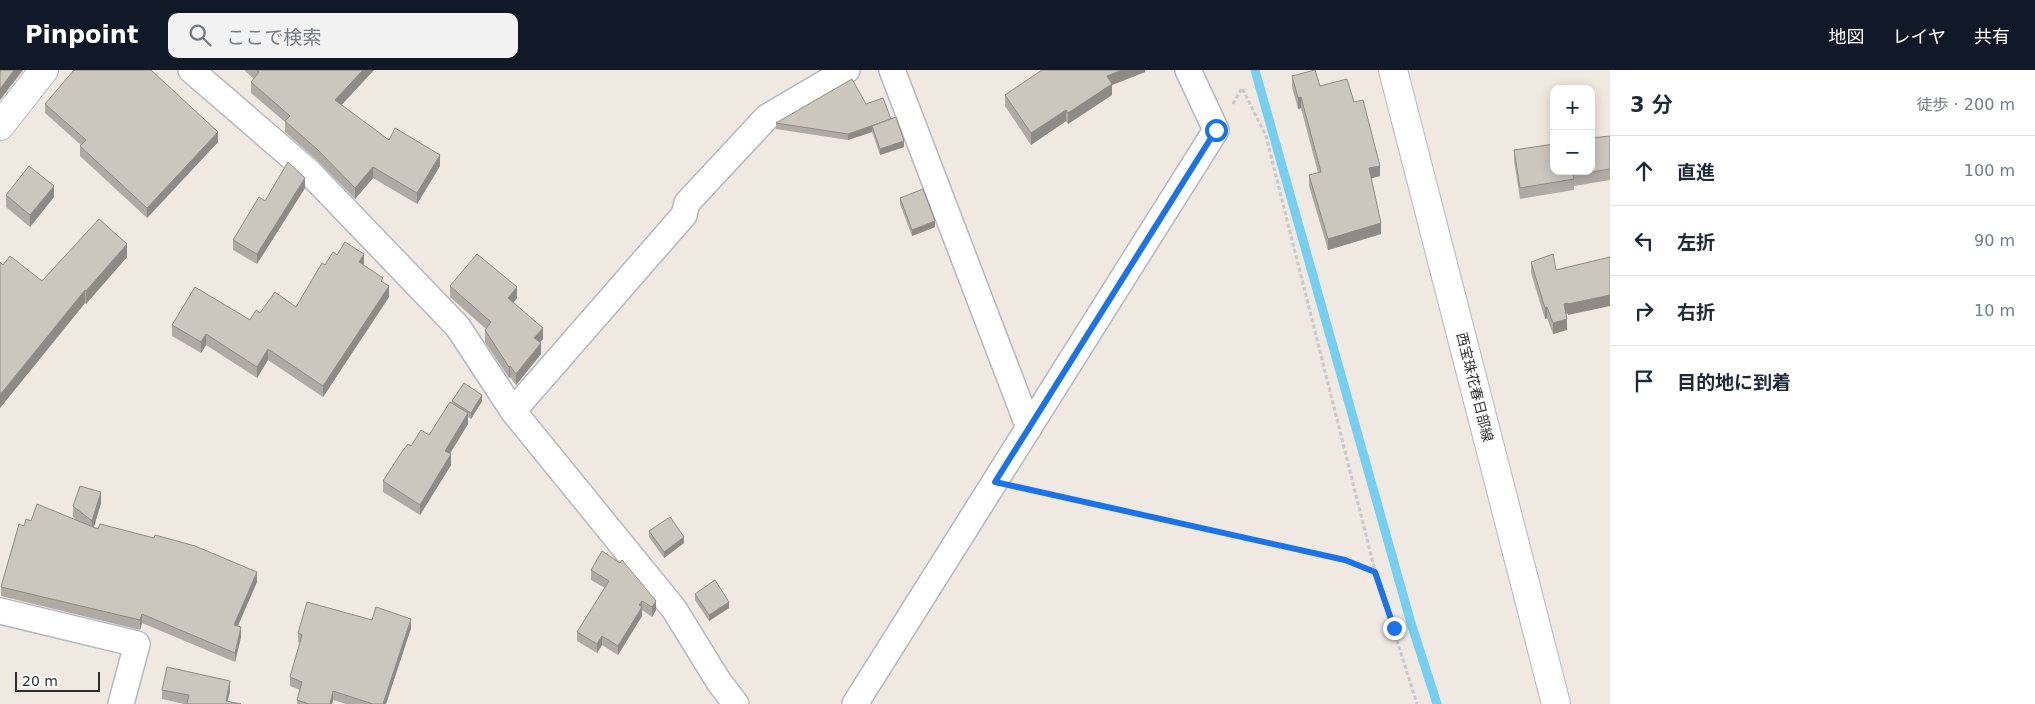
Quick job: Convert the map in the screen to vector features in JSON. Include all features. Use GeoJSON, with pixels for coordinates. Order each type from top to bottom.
{"type":"FeatureCollection","features":[{"type":"Feature","properties":{"kind":"main road"},"geometry":{"type":"LineString","coordinates":[[0,126],[44,70]]}},
{"type":"Feature","properties":{"kind":"main road","name":"西宝珠花春日部線"},"geometry":{"type":"LineString","coordinates":[[1393,70],[1556,704]]}},
{"type":"Feature","properties":{"kind":"street"},"geometry":{"type":"LineString","coordinates":[[191,70],[308,170],[458,327],[513,410],[674,609],[719,682],[736,704]]}},
{"type":"Feature","properties":{"kind":"street"},"geometry":{"type":"LineString","coordinates":[[513,410],[684,216],[687,203],[767,117],[848,70]]}},
{"type":"Feature","properties":{"kind":"street"},"geometry":{"type":"LineString","coordinates":[[892,70],[1029,428]]}},
{"type":"Feature","properties":{"kind":"street"},"geometry":{"type":"LineString","coordinates":[[855,704],[1216,130],[1188,70]]}},
{"type":"Feature","properties":{"kind":"street"},"geometry":{"type":"LineString","coordinates":[[0,611],[137,644],[121,704]]}},
{"type":"Feature","properties":{"kind":"path"},"geometry":{"type":"LineString","coordinates":[[1216,130],[1242,88],[1266,136],[1375,572],[1417,704]]}},
{"type":"Feature","properties":{"kind":"path"},"geometry":{"type":"LineString","coordinates":[[995,482],[1345,560],[1375,572]]}},
{"type":"Feature","properties":{"kind":"building"},"geometry":{"type":"Polygon","coordinates":[[[0,70],[14,70],[0,89],[0,70]]]}},
{"type":"Feature","properties":{"kind":"building"},"geometry":{"type":"Polygon","coordinates":[[[74,70],[151,70],[218,132],[147,208],[80,146],[86,140],[45,104],[74,70]]]}},
{"type":"Feature","properties":{"kind":"building"},"geometry":{"type":"Polygon","coordinates":[[[256,70],[363,70],[335,100],[389,140],[395,128],[440,155],[417,193],[373,167],[355,188],[318,150],[285,121],[290,116],[251,82],[259,72],[256,70]]]}},
{"type":"Feature","properties":{"kind":"building"},"geometry":{"type":"Polygon","coordinates":[[[1042,70],[1122,70],[1107,76],[1112,84],[1068,113],[1066,110],[1031,133],[1005,95],[1042,70]]]}},
{"type":"Feature","properties":{"kind":"building"},"geometry":{"type":"Polygon","coordinates":[[[1315,70],[1320,86],[1347,79],[1354,102],[1363,100],[1380,166],[1369,168],[1381,223],[1328,239],[1309,175],[1321,172],[1301,97],[1298,98],[1292,76],[1315,70]]]}},
{"type":"Feature","properties":{"kind":"building"},"geometry":{"type":"Polygon","coordinates":[[[852,79],[866,104],[883,98],[891,119],[848,134],[776,123],[852,79]]]}},
{"type":"Feature","properties":{"kind":"building"},"geometry":{"type":"Polygon","coordinates":[[[896,117],[904,141],[880,149],[872,126],[896,117]]]}},
{"type":"Feature","properties":{"kind":"building"},"geometry":{"type":"Polygon","coordinates":[[[1610,136],[1610,169],[1595,171],[1595,138],[1610,136]]]}},
{"type":"Feature","properties":{"kind":"building"},"geometry":{"type":"Polygon","coordinates":[[[1550,145],[1550,175],[1573,175],[1574,179],[1520,188],[1514,150],[1550,145]]]}},
{"type":"Feature","properties":{"kind":"building"},"geometry":{"type":"Polygon","coordinates":[[[288,162],[305,178],[257,254],[233,240],[259,197],[265,201],[288,162]]]}},
{"type":"Feature","properties":{"kind":"building"},"geometry":{"type":"Polygon","coordinates":[[[29,166],[54,186],[30,215],[6,195],[29,166]]]}},
{"type":"Feature","properties":{"kind":"building"},"geometry":{"type":"Polygon","coordinates":[[[923,189],[935,221],[912,230],[900,198],[923,189]]]}},
{"type":"Feature","properties":{"kind":"building"},"geometry":{"type":"Polygon","coordinates":[[[99,219],[127,244],[85,290],[0,395],[0,262],[3,265],[10,256],[42,281],[99,219]]]}},
{"type":"Feature","properties":{"kind":"building"},"geometry":{"type":"Polygon","coordinates":[[[345,242],[364,254],[359,262],[383,278],[381,281],[389,286],[323,386],[268,349],[257,367],[206,334],[201,342],[172,325],[195,287],[250,320],[256,310],[260,313],[275,292],[296,307],[322,263],[325,265],[333,252],[337,255],[345,242]]]}},
{"type":"Feature","properties":{"kind":"building"},"geometry":{"type":"Polygon","coordinates":[[[477,254],[517,287],[508,298],[543,328],[534,338],[541,343],[516,374],[509,367],[485,330],[491,322],[450,286],[477,254]]]}},
{"type":"Feature","properties":{"kind":"building"},"geometry":{"type":"Polygon","coordinates":[[[1553,254],[1556,270],[1610,257],[1610,295],[1564,304],[1567,319],[1553,323],[1547,307],[1545,308],[1531,262],[1553,254]]]}},
{"type":"Feature","properties":{"kind":"building"},"geometry":{"type":"Polygon","coordinates":[[[464,383],[482,395],[471,413],[452,401],[464,383]]]}},
{"type":"Feature","properties":{"kind":"building"},"geometry":{"type":"Polygon","coordinates":[[[450,402],[468,413],[445,451],[451,454],[420,505],[383,481],[401,453],[408,444],[411,446],[421,430],[429,435],[450,402]]]}},
{"type":"Feature","properties":{"kind":"building"},"geometry":{"type":"Polygon","coordinates":[[[80,486],[101,492],[92,521],[73,506],[80,486]]]}},
{"type":"Feature","properties":{"kind":"building"},"geometry":{"type":"Polygon","coordinates":[[[37,504],[98,529],[100,524],[154,538],[155,535],[195,546],[257,572],[234,625],[241,627],[235,653],[142,614],[140,620],[1,587],[19,524],[24,526],[26,519],[31,521],[37,504]]]}},
{"type":"Feature","properties":{"kind":"building"},"geometry":{"type":"Polygon","coordinates":[[[670,517],[684,537],[664,552],[649,531],[670,517]]]}},
{"type":"Feature","properties":{"kind":"building"},"geometry":{"type":"Polygon","coordinates":[[[602,551],[620,563],[622,560],[656,601],[652,607],[642,601],[639,605],[642,607],[618,646],[602,636],[597,644],[577,632],[609,581],[591,570],[602,551]]]}},
{"type":"Feature","properties":{"kind":"building"},"geometry":{"type":"Polygon","coordinates":[[[715,580],[729,602],[709,615],[695,594],[715,580]]]}},
{"type":"Feature","properties":{"kind":"building"},"geometry":{"type":"Polygon","coordinates":[[[307,602],[372,620],[376,607],[411,619],[383,704],[373,704],[333,691],[330,704],[309,704],[297,700],[302,682],[290,677],[302,635],[298,633],[307,602]]]}},
{"type":"Feature","properties":{"kind":"building"},"geometry":{"type":"Polygon","coordinates":[[[167,667],[230,681],[226,701],[241,704],[187,704],[189,695],[162,690],[167,667]]]}},
{"type":"Feature","properties":{"kind":"waterway"},"geometry":{"type":"LineString","coordinates":[[1255,70],[1411,623],[1437,704]]}},
{"type":"Feature","properties":{"kind":"route"},"geometry":{"type":"LineString","coordinates":[[1216,130],[995,482],[1345,560],[1375,572],[1394,628]]}}]}
